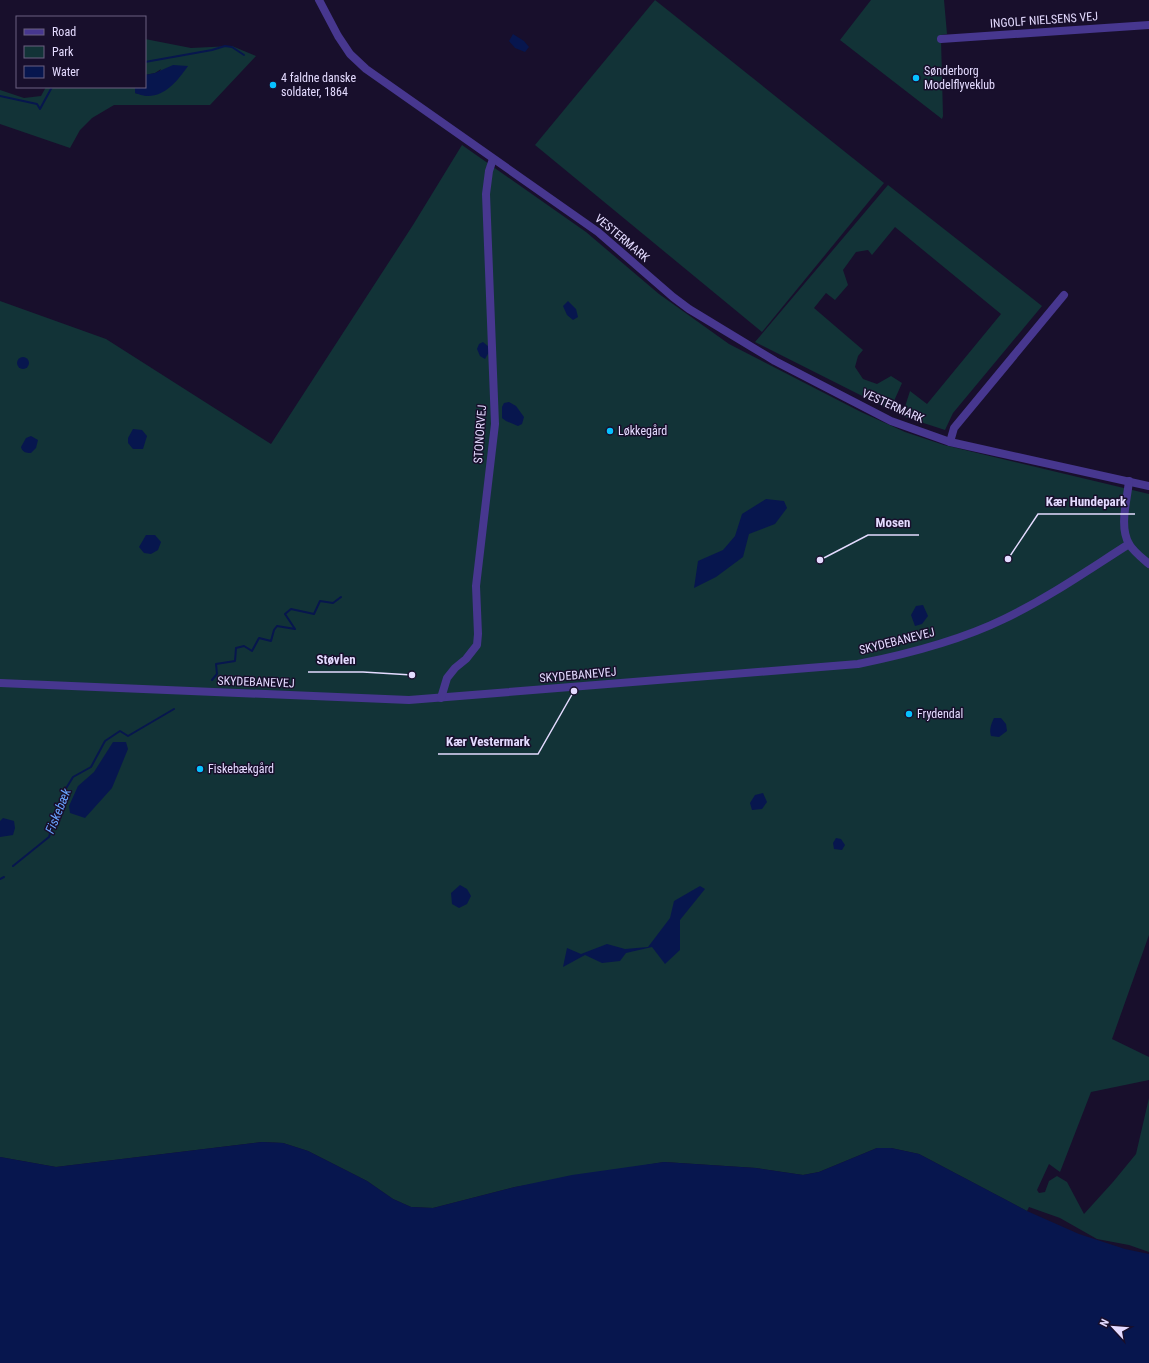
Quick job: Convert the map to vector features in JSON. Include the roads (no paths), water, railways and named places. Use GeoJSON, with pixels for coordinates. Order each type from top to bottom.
{"type":"FeatureCollection","features":[{"type":"Feature","properties":{"kind":"street","name":"VESTERMARK"},"geometry":{"type":"LineString","coordinates":[[319,0],[338,36],[350,54],[361,64],[598,232],[672,297],[689,310],[733,337],[775,361],[891,421],[950,442],[1149,486]]}},
{"type":"Feature","properties":{"kind":"street","name":"INGOLF NIELSENS VEJ"},"geometry":{"type":"LineString","coordinates":[[941,39],[1149,25]]}},
{"type":"Feature","properties":{"kind":"street","name":"STONORVEJ"},"geometry":{"type":"LineString","coordinates":[[441,698],[447,678],[455,668],[466,659],[477,644],[478,634],[476,586],[495,424],[486,194],[489,171],[493,159]]}},
{"type":"Feature","properties":{"kind":"street"},"geometry":{"type":"LineString","coordinates":[[950,442],[954,428],[1064,295]]}},
{"type":"Feature","properties":{"kind":"street"},"geometry":{"type":"LineString","coordinates":[[1129,482],[1124,519],[1125,530],[1129,544],[1149,564]]}},
{"type":"Feature","properties":{"kind":"street","name":"SKYDEBANEVEJ"},"geometry":{"type":"LineString","coordinates":[[0,683],[409,700],[858,664],[896,656],[970,634],[1004,619],[1059,590],[1129,544]]}},
{"type":"Feature","properties":{"kind":"water"},"geometry":{"type":"Polygon","coordinates":[[[513,34],[524,41],[529,47],[525,52],[515,48],[509,41],[513,34]]]}},
{"type":"Feature","properties":{"kind":"water"},"geometry":{"type":"Polygon","coordinates":[[[173,65],[188,66],[176,82],[166,90],[148,96],[135,93],[135,88],[146,88],[146,75],[155,73],[173,65]]]}},
{"type":"Feature","properties":{"kind":"water"},"geometry":{"type":"Polygon","coordinates":[[[568,301],[576,309],[578,317],[573,320],[567,315],[563,306],[568,301]]]}},
{"type":"Feature","properties":{"kind":"water"},"geometry":{"type":"Polygon","coordinates":[[[483,342],[489,347],[489,352],[485,359],[480,356],[477,349],[479,344],[483,342]]]}},
{"type":"Feature","properties":{"kind":"water"},"geometry":{"type":"Polygon","coordinates":[[[25,357],[28,358],[28,368],[21,369],[18,368],[17,361],[18,358],[25,357]]]}},
{"type":"Feature","properties":{"kind":"water"},"geometry":{"type":"Polygon","coordinates":[[[509,402],[516,406],[524,417],[522,424],[518,426],[502,418],[502,407],[504,403],[509,402]]]}},
{"type":"Feature","properties":{"kind":"water"},"geometry":{"type":"Polygon","coordinates":[[[133,429],[142,430],[147,436],[143,449],[133,449],[128,443],[128,438],[133,429]]]}},
{"type":"Feature","properties":{"kind":"water"},"geometry":{"type":"Polygon","coordinates":[[[31,436],[38,440],[36,448],[31,453],[23,451],[21,447],[26,438],[31,436]]]}},
{"type":"Feature","properties":{"kind":"water"},"geometry":{"type":"Polygon","coordinates":[[[766,499],[784,501],[787,508],[775,524],[749,534],[743,557],[716,577],[694,588],[698,561],[723,550],[735,536],[742,514],[766,499]]]}},
{"type":"Feature","properties":{"kind":"water"},"geometry":{"type":"Polygon","coordinates":[[[146,535],[155,535],[161,542],[158,550],[151,554],[144,553],[139,547],[146,535]]]}},
{"type":"Feature","properties":{"kind":"water"},"geometry":{"type":"Polygon","coordinates":[[[923,605],[928,616],[922,624],[915,626],[911,615],[916,606],[923,605]]]}},
{"type":"Feature","properties":{"kind":"water"},"geometry":{"type":"Polygon","coordinates":[[[994,718],[1001,718],[1006,724],[1007,731],[999,737],[991,736],[990,732],[994,718]]]}},
{"type":"Feature","properties":{"kind":"water"},"geometry":{"type":"Polygon","coordinates":[[[113,742],[126,742],[128,749],[112,788],[85,818],[70,813],[69,806],[78,786],[94,772],[113,742]]]}},
{"type":"Feature","properties":{"kind":"water"},"geometry":{"type":"Polygon","coordinates":[[[763,793],[767,802],[762,809],[752,810],[750,803],[755,795],[763,793]]]}},
{"type":"Feature","properties":{"kind":"water"},"geometry":{"type":"Polygon","coordinates":[[[3,818],[14,821],[15,828],[13,835],[0,837],[0,821],[3,818]]]}},
{"type":"Feature","properties":{"kind":"water"},"geometry":{"type":"Polygon","coordinates":[[[836,838],[841,839],[845,845],[842,850],[834,849],[833,843],[836,838]]]}},
{"type":"Feature","properties":{"kind":"water"},"geometry":{"type":"Polygon","coordinates":[[[460,885],[467,889],[471,896],[467,904],[459,908],[452,904],[451,893],[460,885]]]}},
{"type":"Feature","properties":{"kind":"water"},"geometry":{"type":"Polygon","coordinates":[[[700,886],[705,889],[680,920],[680,950],[665,964],[652,947],[626,953],[620,961],[602,963],[585,955],[563,967],[567,948],[581,954],[607,944],[625,949],[648,947],[670,918],[674,901],[700,886]]]}},
{"type":"Feature","properties":{"kind":"water"},"geometry":{"type":"Polygon","coordinates":[[[262,1142],[283,1143],[308,1151],[367,1181],[393,1199],[411,1207],[433,1208],[515,1187],[572,1175],[664,1162],[756,1168],[803,1175],[819,1172],[877,1148],[891,1148],[919,1154],[1027,1211],[1079,1234],[1125,1249],[1149,1254],[1149,1363],[0,1363],[0,1157],[56,1167],[262,1142]]]}},
{"type":"Feature","properties":{"kind":"waterway"},"geometry":{"type":"LineString","coordinates":[[146,62],[212,50],[225,46],[232,47],[244,55]]}},
{"type":"Feature","properties":{"kind":"waterway"},"geometry":{"type":"LineString","coordinates":[[0,96],[37,104],[40,109],[51,88]]}},
{"type":"Feature","properties":{"kind":"waterway","name":"Fiskebæk"},"geometry":{"type":"LineString","coordinates":[[212,680],[217,674],[216,664],[235,661],[236,648],[244,646],[252,651],[259,638],[271,641],[274,630],[277,626],[295,629],[285,614],[291,609],[314,614],[320,601],[333,603],[341,597]]}},
{"type":"Feature","properties":{"kind":"waterway","name":"Fiskebæk"},"geometry":{"type":"LineString","coordinates":[[13,866],[49,837],[62,795],[73,777],[91,767],[105,741],[120,731],[128,736],[174,709]]}},
{"type":"Feature","properties":{"kind":"waterway","name":"Fiskebæk"},"geometry":{"type":"LineString","coordinates":[[0,879],[4,877]]}},
{"type":"Feature","properties":{"kind":"place","name":"Sønderborg Modelflyveklub"},"geometry":{"type":"Point","coordinates":[916,78]}},
{"type":"Feature","properties":{"kind":"place","name":"4 faldne danske soldater, 1864"},"geometry":{"type":"Point","coordinates":[273,85]}},
{"type":"Feature","properties":{"kind":"place","name":"Løkkegård"},"geometry":{"type":"Point","coordinates":[610,431]}},
{"type":"Feature","properties":{"kind":"place","name":"Kær Hundepark"},"geometry":{"type":"Point","coordinates":[1008,559]}},
{"type":"Feature","properties":{"kind":"place","name":"Mosen"},"geometry":{"type":"Point","coordinates":[820,560]}},
{"type":"Feature","properties":{"kind":"place","name":"Støvlen"},"geometry":{"type":"Point","coordinates":[412,675]}},
{"type":"Feature","properties":{"kind":"place","name":"Kær Vestermark"},"geometry":{"type":"Point","coordinates":[574,691]}},
{"type":"Feature","properties":{"kind":"place","name":"Frydendal"},"geometry":{"type":"Point","coordinates":[909,714]}},
{"type":"Feature","properties":{"kind":"place","name":"Fiskebækgård"},"geometry":{"type":"Point","coordinates":[200,769]}}]}
